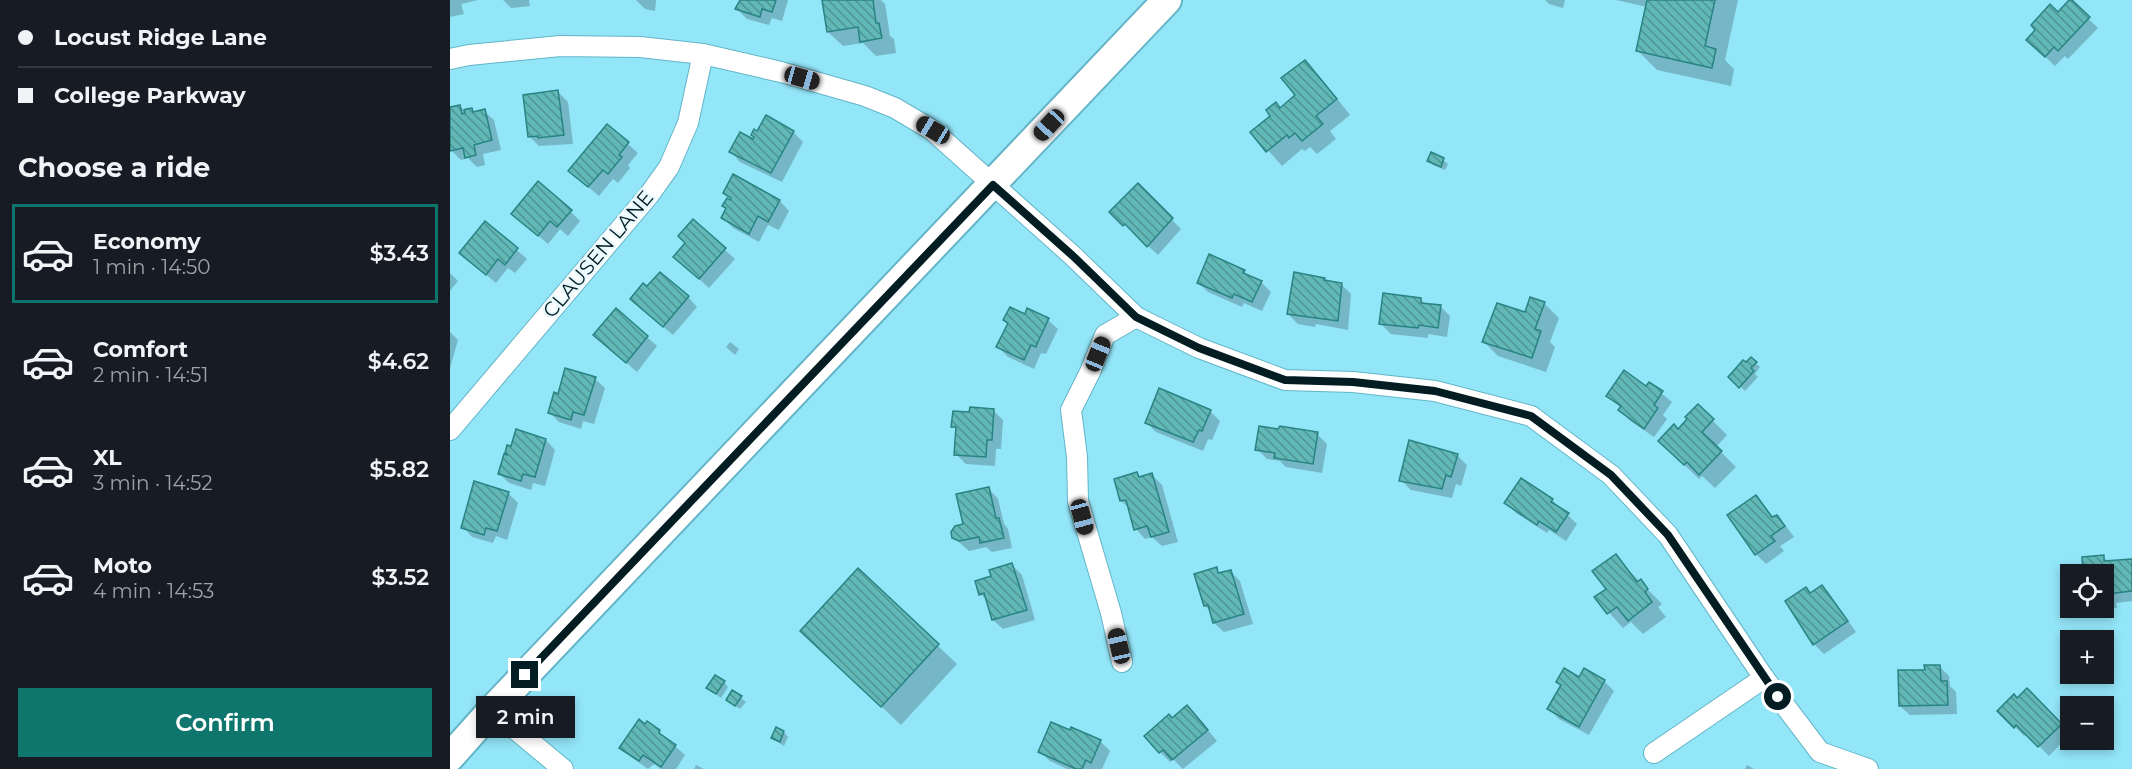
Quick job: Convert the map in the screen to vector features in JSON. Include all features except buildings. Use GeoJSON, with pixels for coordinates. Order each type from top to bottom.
{"type":"FeatureCollection","features":[{"type":"Feature","properties":{"kind":"main road"},"geometry":{"type":"LineString","coordinates":[[450,757],[492,710],[1167,0]]}},
{"type":"Feature","properties":{"kind":"street"},"geometry":{"type":"LineString","coordinates":[[450,59],[560,46],[640,47],[703,54],[781,72],[865,96],[895,108],[933,130],[1073,256],[1136,317],[1199,348],[1285,380],[1353,382],[1435,391],[1531,416],[1611,475],[1668,535],[1764,678],[1820,752],[1868,769]]}},
{"type":"Feature","properties":{"kind":"street","name":"CLAUSEN LANE"},"geometry":{"type":"LineString","coordinates":[[450,430],[649,195],[669,167],[688,123],[703,54]]}},
{"type":"Feature","properties":{"kind":"street"},"geometry":{"type":"LineString","coordinates":[[1122,662],[1111,614],[1078,501],[1077,458],[1071,410],[1106,335],[1136,317]]}},
{"type":"Feature","properties":{"kind":"street"},"geometry":{"type":"LineString","coordinates":[[1654,753],[1764,678]]}},
{"type":"Feature","properties":{"kind":"street"},"geometry":{"type":"LineString","coordinates":[[492,710],[563,769]]}},
{"type":"Feature","properties":{"kind":"route"},"geometry":{"type":"LineString","coordinates":[[525,675],[993,185],[1073,256],[1136,317],[1199,348],[1285,380],[1353,382],[1435,391],[1531,416],[1611,475],[1668,535],[1778,697]]}}]}
